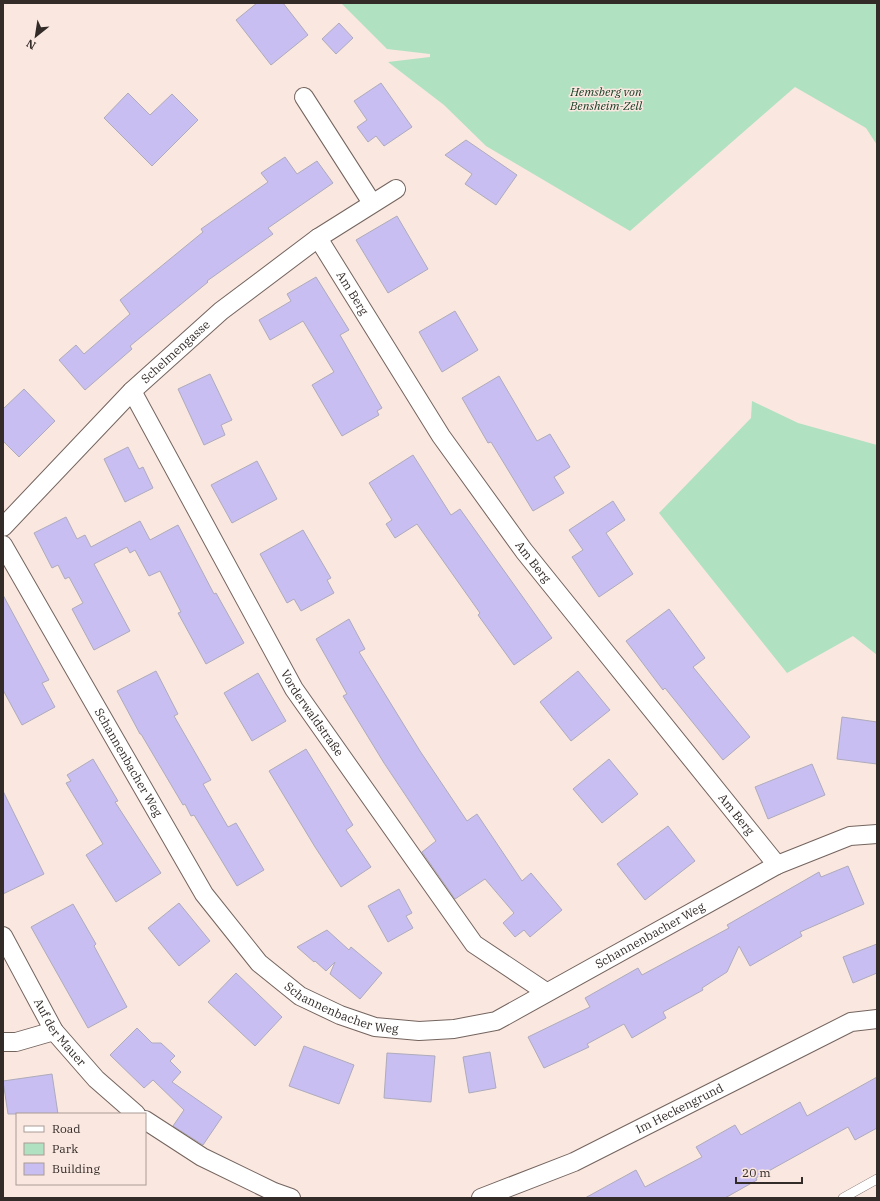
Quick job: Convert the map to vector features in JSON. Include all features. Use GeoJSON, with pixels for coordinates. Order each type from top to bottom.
{"type":"FeatureCollection","features":[{"type":"Feature","properties":{"kind":"street"},"geometry":{"type":"LineString","coordinates":[[304,97],[372,203]]}},
{"type":"Feature","properties":{"kind":"street","name":"Schelmengasse"},"geometry":{"type":"LineString","coordinates":[[3,527],[132,391],[221,311],[318,238],[396,189]]}},
{"type":"Feature","properties":{"kind":"street","name":"Am Berg"},"geometry":{"type":"LineString","coordinates":[[318,238],[441,436],[524,551],[777,865]]}},
{"type":"Feature","properties":{"kind":"street","name":"Vorderwaldstraße"},"geometry":{"type":"LineString","coordinates":[[132,391],[294,689],[474,944],[546,992]]}},
{"type":"Feature","properties":{"kind":"street","name":"Schannenbacher Weg"},"geometry":{"type":"LineString","coordinates":[[3,545],[204,894],[259,963],[300,996],[340,1015],[375,1026],[419,1031],[454,1029],[496,1020],[777,865],[850,836],[877,834]]}},
{"type":"Feature","properties":{"kind":"street","name":"Auf der Mauer"},"geometry":{"type":"LineString","coordinates":[[3,936],[54,1031],[96,1079],[135,1113]]}},
{"type":"Feature","properties":{"kind":"street","name":"Im Heckengrund"},"geometry":{"type":"LineString","coordinates":[[481,1198],[574,1162],[851,1022],[877,1019]]}},
{"type":"Feature","properties":{"kind":"street"},"geometry":{"type":"LineString","coordinates":[[3,1042],[16,1042],[54,1031]]}},
{"type":"Feature","properties":{"kind":"street"},"geometry":{"type":"LineString","coordinates":[[146,1121],[202,1157],[274,1192],[291,1198]]}},
{"type":"Feature","properties":{"kind":"lane"},"geometry":{"type":"LineString","coordinates":[[844,1198],[877,1178]]}},
{"type":"Feature","properties":{"kind":"green space","name":"Hemsberg von Bensheim-Zell"},"geometry":{"type":"Polygon","coordinates":[[[341,3],[877,3],[877,145],[866,128],[795,87],[630,231],[486,146],[444,105],[388,62],[430,57],[430,54],[387,49],[341,3]]]}},
{"type":"Feature","properties":{"kind":"green space"},"geometry":{"type":"Polygon","coordinates":[[[752,401],[798,423],[877,445],[877,655],[853,636],[787,673],[659,513],[751,418],[752,401]]]}},
{"type":"Feature","properties":{"kind":"building"},"geometry":{"type":"Polygon","coordinates":[[[257,3],[283,3],[308,35],[271,65],[236,20],[257,3]]]}},
{"type":"Feature","properties":{"kind":"building"},"geometry":{"type":"Polygon","coordinates":[[[339,23],[353,38],[336,54],[322,39],[339,23]]]}},
{"type":"Feature","properties":{"kind":"building"},"geometry":{"type":"Polygon","coordinates":[[[381,83],[412,127],[384,146],[376,136],[368,142],[357,127],[367,120],[354,101],[381,83]]]}},
{"type":"Feature","properties":{"kind":"building"},"geometry":{"type":"Polygon","coordinates":[[[128,93],[150,115],[172,94],[198,120],[152,166],[104,118],[128,93]]]}},
{"type":"Feature","properties":{"kind":"building"},"geometry":{"type":"Polygon","coordinates":[[[466,140],[517,175],[496,205],[465,184],[472,174],[445,155],[466,140]]]}},
{"type":"Feature","properties":{"kind":"building"},"geometry":{"type":"Polygon","coordinates":[[[285,157],[297,174],[317,161],[333,183],[268,228],[273,234],[207,281],[208,282],[130,346],[132,349],[85,390],[59,360],[76,345],[84,354],[130,314],[120,300],[203,232],[201,229],[268,182],[261,173],[285,157]]]}},
{"type":"Feature","properties":{"kind":"building"},"geometry":{"type":"Polygon","coordinates":[[[397,216],[428,269],[388,293],[356,240],[397,216]]]}},
{"type":"Feature","properties":{"kind":"building"},"geometry":{"type":"Polygon","coordinates":[[[316,277],[349,330],[340,335],[382,408],[377,411],[379,415],[342,436],[312,385],[334,372],[303,321],[270,340],[259,320],[291,301],[287,294],[316,277]]]}},
{"type":"Feature","properties":{"kind":"building"},"geometry":{"type":"Polygon","coordinates":[[[455,311],[478,350],[442,372],[419,332],[455,311]]]}},
{"type":"Feature","properties":{"kind":"building"},"geometry":{"type":"Polygon","coordinates":[[[210,374],[232,420],[221,425],[225,435],[204,445],[178,389],[210,374]]]}},
{"type":"Feature","properties":{"kind":"building"},"geometry":{"type":"Polygon","coordinates":[[[499,376],[537,441],[550,434],[570,467],[554,477],[564,493],[533,511],[491,442],[488,443],[462,398],[499,376]]]}},
{"type":"Feature","properties":{"kind":"building"},"geometry":{"type":"Polygon","coordinates":[[[24,389],[55,421],[19,457],[3,441],[3,409],[24,389]]]}},
{"type":"Feature","properties":{"kind":"building"},"geometry":{"type":"Polygon","coordinates":[[[128,447],[139,469],[143,467],[153,488],[125,502],[104,459],[128,447]]]}},
{"type":"Feature","properties":{"kind":"building"},"geometry":{"type":"Polygon","coordinates":[[[413,455],[451,515],[460,509],[552,638],[514,665],[478,615],[480,613],[417,524],[395,538],[386,524],[392,520],[369,483],[413,455]]]}},
{"type":"Feature","properties":{"kind":"building"},"geometry":{"type":"Polygon","coordinates":[[[257,461],[277,499],[232,523],[211,485],[257,461]]]}},
{"type":"Feature","properties":{"kind":"building"},"geometry":{"type":"Polygon","coordinates":[[[613,501],[625,520],[606,533],[633,574],[599,597],[572,557],[583,550],[569,530],[613,501]]]}},
{"type":"Feature","properties":{"kind":"building"},"geometry":{"type":"Polygon","coordinates":[[[66,517],[77,539],[85,535],[91,547],[140,521],[150,540],[178,525],[214,594],[216,593],[244,643],[206,664],[178,613],[181,612],[160,571],[149,576],[135,550],[130,553],[127,547],[94,564],[130,631],[94,650],[72,609],[83,603],[69,577],[65,579],[58,565],[52,568],[34,533],[66,517]]]}},
{"type":"Feature","properties":{"kind":"building"},"geometry":{"type":"Polygon","coordinates":[[[303,530],[331,578],[327,580],[334,593],[301,611],[294,599],[287,603],[260,554],[303,530]]]}},
{"type":"Feature","properties":{"kind":"building"},"geometry":{"type":"Polygon","coordinates":[[[3,595],[49,680],[42,683],[55,707],[22,725],[3,690],[3,595]]]}},
{"type":"Feature","properties":{"kind":"building"},"geometry":{"type":"Polygon","coordinates":[[[669,609],[705,658],[693,667],[750,737],[723,760],[665,688],[663,690],[626,641],[669,609]]]}},
{"type":"Feature","properties":{"kind":"building"},"geometry":{"type":"Polygon","coordinates":[[[349,619],[365,649],[359,652],[420,751],[467,821],[477,814],[522,881],[531,873],[562,910],[530,937],[524,930],[515,937],[503,923],[514,913],[485,879],[455,899],[422,852],[436,841],[384,763],[343,696],[347,694],[316,639],[349,619]]]}},
{"type":"Feature","properties":{"kind":"building"},"geometry":{"type":"Polygon","coordinates":[[[156,671],[178,714],[174,716],[211,780],[203,784],[228,827],[236,823],[264,870],[237,886],[194,815],[191,816],[185,804],[183,805],[140,734],[117,691],[156,671]]]}},
{"type":"Feature","properties":{"kind":"building"},"geometry":{"type":"Polygon","coordinates":[[[578,671],[610,710],[571,741],[540,702],[578,671]]]}},
{"type":"Feature","properties":{"kind":"building"},"geometry":{"type":"Polygon","coordinates":[[[258,673],[286,721],[252,741],[224,693],[258,673]]]}},
{"type":"Feature","properties":{"kind":"building"},"geometry":{"type":"Polygon","coordinates":[[[842,717],[877,722],[877,764],[837,759],[842,717]]]}},
{"type":"Feature","properties":{"kind":"building"},"geometry":{"type":"Polygon","coordinates":[[[306,749],[353,825],[346,830],[371,867],[341,887],[269,771],[306,749]]]}},
{"type":"Feature","properties":{"kind":"building"},"geometry":{"type":"Polygon","coordinates":[[[93,759],[118,801],[115,802],[161,873],[116,902],[86,855],[103,844],[66,783],[71,781],[67,775],[93,759]]]}},
{"type":"Feature","properties":{"kind":"building"},"geometry":{"type":"Polygon","coordinates":[[[609,759],[638,794],[602,823],[573,789],[609,759]]]}},
{"type":"Feature","properties":{"kind":"building"},"geometry":{"type":"Polygon","coordinates":[[[812,764],[825,795],[768,819],[755,787],[812,764]]]}},
{"type":"Feature","properties":{"kind":"building"},"geometry":{"type":"Polygon","coordinates":[[[3,791],[44,874],[3,894],[3,791]]]}},
{"type":"Feature","properties":{"kind":"building"},"geometry":{"type":"Polygon","coordinates":[[[668,826],[695,861],[645,900],[617,864],[668,826]]]}},
{"type":"Feature","properties":{"kind":"building"},"geometry":{"type":"Polygon","coordinates":[[[848,866],[864,904],[800,932],[802,936],[750,966],[739,946],[727,972],[702,988],[703,990],[663,1012],[666,1018],[632,1038],[624,1024],[587,1044],[589,1047],[544,1068],[528,1037],[590,1007],[585,998],[638,968],[642,975],[729,928],[727,925],[819,872],[821,877],[848,866]]]}},
{"type":"Feature","properties":{"kind":"building"},"geometry":{"type":"Polygon","coordinates":[[[399,889],[412,913],[406,916],[413,928],[388,942],[368,906],[399,889]]]}},
{"type":"Feature","properties":{"kind":"building"},"geometry":{"type":"Polygon","coordinates":[[[179,903],[210,941],[179,966],[148,928],[179,903]]]}},
{"type":"Feature","properties":{"kind":"building"},"geometry":{"type":"Polygon","coordinates":[[[73,904],[96,944],[94,946],[127,1007],[88,1028],[31,927],[73,904]]]}},
{"type":"Feature","properties":{"kind":"building"},"geometry":{"type":"Polygon","coordinates":[[[327,930],[349,950],[351,947],[382,973],[360,999],[330,974],[335,962],[326,971],[297,947],[327,930]]]}},
{"type":"Feature","properties":{"kind":"building"},"geometry":{"type":"Polygon","coordinates":[[[877,944],[877,973],[853,983],[843,957],[877,944]]]}},
{"type":"Feature","properties":{"kind":"building"},"geometry":{"type":"Polygon","coordinates":[[[236,973],[282,1017],[255,1046],[208,1002],[236,973]]]}},
{"type":"Feature","properties":{"kind":"building"},"geometry":{"type":"Polygon","coordinates":[[[137,1028],[152,1043],[161,1043],[175,1056],[170,1061],[181,1072],[172,1082],[222,1117],[203,1145],[173,1126],[184,1110],[153,1080],[144,1088],[110,1055],[137,1028]]]}},
{"type":"Feature","properties":{"kind":"building"},"geometry":{"type":"Polygon","coordinates":[[[304,1046],[354,1065],[339,1104],[289,1086],[304,1046]]]}},
{"type":"Feature","properties":{"kind":"building"},"geometry":{"type":"Polygon","coordinates":[[[490,1052],[496,1088],[469,1093],[463,1057],[490,1052]]]}},
{"type":"Feature","properties":{"kind":"building"},"geometry":{"type":"Polygon","coordinates":[[[387,1053],[435,1056],[431,1102],[384,1098],[387,1053]]]}},
{"type":"Feature","properties":{"kind":"building"},"geometry":{"type":"Polygon","coordinates":[[[52,1074],[58,1113],[8,1114],[3,1081],[52,1074]]]}},
{"type":"Feature","properties":{"kind":"building"},"geometry":{"type":"Polygon","coordinates":[[[877,1077],[877,1128],[855,1140],[848,1127],[756,1178],[757,1180],[725,1198],[585,1198],[636,1170],[645,1187],[702,1157],[696,1147],[735,1125],[741,1135],[800,1102],[807,1116],[877,1077]]]}}]}
